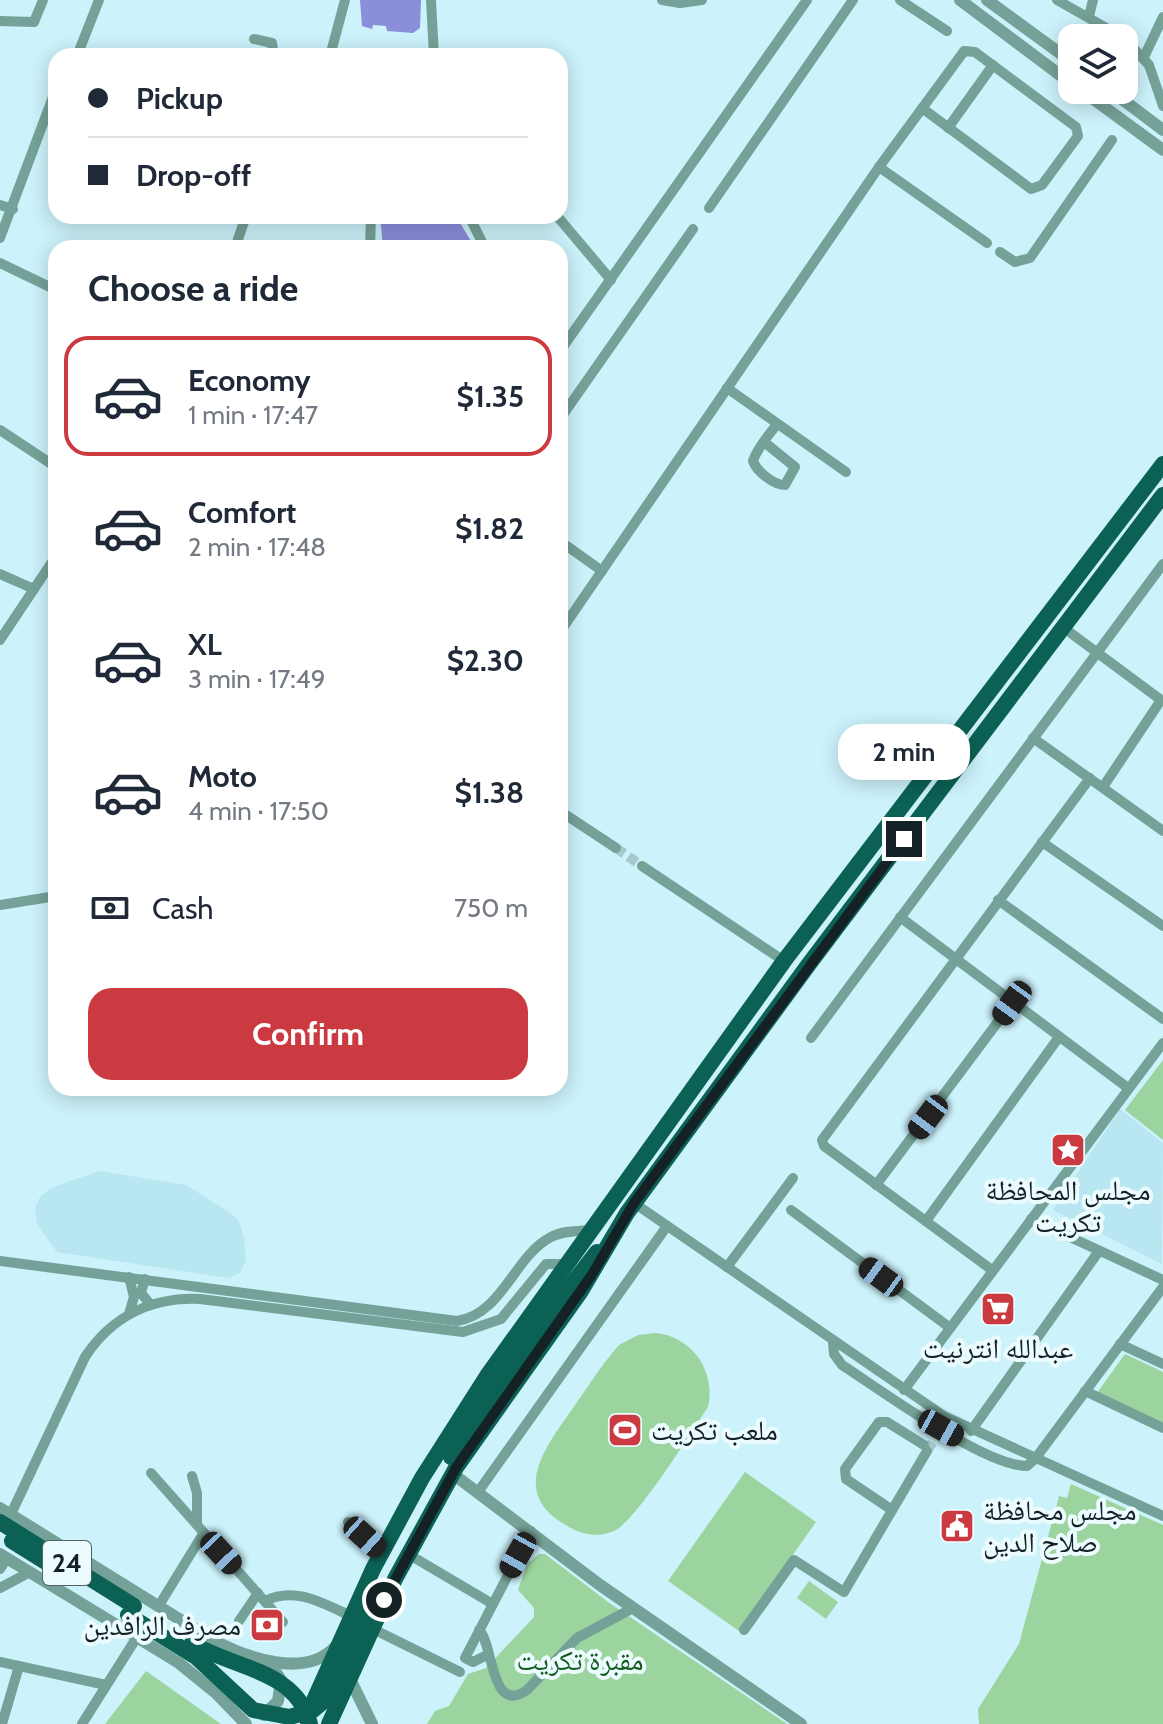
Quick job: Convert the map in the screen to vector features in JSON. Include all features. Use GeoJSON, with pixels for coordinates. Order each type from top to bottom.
{"type":"FeatureCollection","features":[{"type":"Feature","properties":{"kind":"main road"},"geometry":{"type":"LineString","coordinates":[[304,1724],[337,1645],[382,1552],[458,1421],[565,1264],[788,956],[1163,464]]}},
{"type":"Feature","properties":{"kind":"main road"},"geometry":{"type":"LineString","coordinates":[[329,1724],[371,1628],[453,1474],[586,1283],[634,1203],[809,964],[1163,495]]}},
{"type":"Feature","properties":{"kind":"main road"},"geometry":{"type":"LineString","coordinates":[[788,956],[809,964]]}},
{"type":"Feature","properties":{"kind":"main road","name":"24"},"geometry":{"type":"LineString","coordinates":[[4,1515],[196,1657],[253,1710],[290,1717],[313,1710],[330,1696],[369,1610],[416,1519],[475,1417],[566,1289],[614,1235]]}},
{"type":"Feature","properties":{"kind":"main road","name":"24"},"geometry":{"type":"LineString","coordinates":[[0,1534],[213,1655],[282,1683],[300,1700],[310,1724]]}},
{"type":"Feature","properties":{"kind":"street"},"geometry":{"type":"LineString","coordinates":[[0,21],[34,22],[43,0]]}},
{"type":"Feature","properties":{"kind":"street"},"geometry":{"type":"LineString","coordinates":[[80,48],[99,0]]}},
{"type":"Feature","properties":{"kind":"street"},"geometry":{"type":"LineString","coordinates":[[332,48],[345,0]]}},
{"type":"Feature","properties":{"kind":"street"},"geometry":{"type":"LineString","coordinates":[[431,0],[434,48]]}},
{"type":"Feature","properties":{"kind":"street"},"geometry":{"type":"LineString","coordinates":[[662,0],[680,3],[702,0]]}},
{"type":"Feature","properties":{"kind":"street"},"geometry":{"type":"LineString","coordinates":[[568,340],[807,0]]}},
{"type":"Feature","properties":{"kind":"street"},"geometry":{"type":"LineString","coordinates":[[709,208],[853,0]]}},
{"type":"Feature","properties":{"kind":"street"},"geometry":{"type":"LineString","coordinates":[[900,0],[947,31]]}},
{"type":"Feature","properties":{"kind":"street"},"geometry":{"type":"LineString","coordinates":[[960,0],[1058,73]]}},
{"type":"Feature","properties":{"kind":"street"},"geometry":{"type":"LineString","coordinates":[[987,0],[1058,52]]}},
{"type":"Feature","properties":{"kind":"street"},"geometry":{"type":"LineString","coordinates":[[1057,0],[1102,24]]}},
{"type":"Feature","properties":{"kind":"street"},"geometry":{"type":"LineString","coordinates":[[1089,16],[1093,0]]}},
{"type":"Feature","properties":{"kind":"street"},"geometry":{"type":"LineString","coordinates":[[1144,57],[1163,17]]}},
{"type":"Feature","properties":{"kind":"street"},"geometry":{"type":"LineString","coordinates":[[254,39],[272,43],[273,48]]}},
{"type":"Feature","properties":{"kind":"street"},"geometry":{"type":"LineString","coordinates":[[568,620],[879,167],[922,108],[964,51],[971,50],[1076,127],[1075,140],[1040,188],[1031,189],[922,108]]}},
{"type":"Feature","properties":{"kind":"street"},"geometry":{"type":"LineString","coordinates":[[1138,51],[1162,91],[1163,106]]}},
{"type":"Feature","properties":{"kind":"street"},"geometry":{"type":"LineString","coordinates":[[948,128],[993,65]]}},
{"type":"Feature","properties":{"kind":"street"},"geometry":{"type":"LineString","coordinates":[[1100,104],[1158,146],[1163,127],[1130,104]]}},
{"type":"Feature","properties":{"kind":"street"},"geometry":{"type":"LineString","coordinates":[[0,238],[48,111]]}},
{"type":"Feature","properties":{"kind":"street"},"geometry":{"type":"LineString","coordinates":[[1000,252],[1015,262],[1030,258],[1112,140]]}},
{"type":"Feature","properties":{"kind":"street"},"geometry":{"type":"LineString","coordinates":[[879,167],[987,243]]}},
{"type":"Feature","properties":{"kind":"street"},"geometry":{"type":"LineString","coordinates":[[0,205],[13,209]]}},
{"type":"Feature","properties":{"kind":"street"},"geometry":{"type":"LineString","coordinates":[[564,224],[611,280]]}},
{"type":"Feature","properties":{"kind":"street"},"geometry":{"type":"LineString","coordinates":[[568,408],[693,229]]}},
{"type":"Feature","properties":{"kind":"street"},"geometry":{"type":"LineString","coordinates":[[0,263],[48,286]]}},
{"type":"Feature","properties":{"kind":"street"},"geometry":{"type":"LineString","coordinates":[[727,388],[846,472]]}},
{"type":"Feature","properties":{"kind":"street"},"geometry":{"type":"LineString","coordinates":[[764,442],[795,467],[785,485],[779,485],[755,466],[754,456],[764,442],[777,424]]}},
{"type":"Feature","properties":{"kind":"street"},"geometry":{"type":"LineString","coordinates":[[0,430],[48,462]]}},
{"type":"Feature","properties":{"kind":"street"},"geometry":{"type":"LineString","coordinates":[[568,547],[602,571]]}},
{"type":"Feature","properties":{"kind":"street"},"geometry":{"type":"LineString","coordinates":[[811,1038],[1163,564]]}},
{"type":"Feature","properties":{"kind":"street"},"geometry":{"type":"LineString","coordinates":[[0,640],[48,568]]}},
{"type":"Feature","properties":{"kind":"street"},"geometry":{"type":"LineString","coordinates":[[0,574],[34,589]]}},
{"type":"Feature","properties":{"kind":"street"},"geometry":{"type":"LineString","coordinates":[[1064,628],[1162,700],[1103,787]]}},
{"type":"Feature","properties":{"kind":"street"},"geometry":{"type":"LineString","coordinates":[[1033,738],[1163,831]]}},
{"type":"Feature","properties":{"kind":"street"},"geometry":{"type":"LineString","coordinates":[[992,1270],[824,1146],[822,1138],[1090,778]]}},
{"type":"Feature","properties":{"kind":"street"},"geometry":{"type":"LineString","coordinates":[[568,816],[616,848]]}},
{"type":"Feature","properties":{"kind":"street"},"geometry":{"type":"LineString","coordinates":[[1042,842],[1163,926]]}},
{"type":"Feature","properties":{"kind":"street"},"geometry":{"type":"LineString","coordinates":[[642,866],[788,956]]}},
{"type":"Feature","properties":{"kind":"street"},"geometry":{"type":"LineString","coordinates":[[0,905],[48,897]]}},
{"type":"Feature","properties":{"kind":"street"},"geometry":{"type":"LineString","coordinates":[[998,900],[1163,1019]]}},
{"type":"Feature","properties":{"kind":"street"},"geometry":{"type":"LineString","coordinates":[[900,917],[1128,1088]]}},
{"type":"Feature","properties":{"kind":"street"},"geometry":{"type":"LineString","coordinates":[[876,1185],[1012,1003]]}},
{"type":"Feature","properties":{"kind":"street"},"geometry":{"type":"LineString","coordinates":[[926,1221],[1059,1037]]}},
{"type":"Feature","properties":{"kind":"street"},"geometry":{"type":"LineString","coordinates":[[904,1390],[1163,1043]]}},
{"type":"Feature","properties":{"kind":"street"},"geometry":{"type":"LineString","coordinates":[[727,1267],[793,1178]]}},
{"type":"Feature","properties":{"kind":"street"},"geometry":{"type":"LineString","coordinates":[[634,1203],[833,1342],[971,1431],[1163,1516]]}},
{"type":"Feature","properties":{"kind":"street"},"geometry":{"type":"LineString","coordinates":[[791,1210],[949,1327]]}},
{"type":"Feature","properties":{"kind":"street"},"geometry":{"type":"LineString","coordinates":[[1031,1219],[1163,1280]]}},
{"type":"Feature","properties":{"kind":"street"},"geometry":{"type":"LineString","coordinates":[[478,1492],[667,1226]]}},
{"type":"Feature","properties":{"kind":"street"},"geometry":{"type":"LineString","coordinates":[[0,1261],[457,1321],[485,1309],[546,1240],[564,1232],[589,1230]]}},
{"type":"Feature","properties":{"kind":"street"},"geometry":{"type":"LineString","coordinates":[[971,1431],[1099,1251]]}},
{"type":"Feature","properties":{"kind":"street"},"geometry":{"type":"LineString","coordinates":[[226,1703],[250,1718],[263,1716],[278,1701],[282,1691],[281,1680],[273,1668],[241,1654],[158,1607],[4,1515],[85,1357],[109,1328],[129,1314],[150,1304],[200,1299],[463,1332],[501,1319],[546,1264],[565,1264]]}},
{"type":"Feature","properties":{"kind":"street"},"geometry":{"type":"LineString","coordinates":[[129,1277],[134,1297],[129,1314]]}},
{"type":"Feature","properties":{"kind":"street"},"geometry":{"type":"LineString","coordinates":[[145,1279],[141,1293],[150,1304]]}},
{"type":"Feature","properties":{"kind":"street"},"geometry":{"type":"LineString","coordinates":[[833,1342],[834,1354],[842,1365],[939,1432],[1015,1465],[1027,1466],[1163,1287]]}},
{"type":"Feature","properties":{"kind":"street"},"geometry":{"type":"LineString","coordinates":[[1120,1344],[1163,1364]]}},
{"type":"Feature","properties":{"kind":"street"},"geometry":{"type":"LineString","coordinates":[[1085,1391],[1163,1428]]}},
{"type":"Feature","properties":{"kind":"street"},"geometry":{"type":"LineString","coordinates":[[744,1630],[794,1560],[844,1592],[892,1510],[925,1448],[887,1422],[879,1422],[845,1469],[846,1479],[892,1510]]}},
{"type":"Feature","properties":{"kind":"street"},"geometry":{"type":"LineString","coordinates":[[151,1473],[283,1622]]}},
{"type":"Feature","properties":{"kind":"street"},"geometry":{"type":"LineString","coordinates":[[453,1474],[633,1608],[801,1724]]}},
{"type":"Feature","properties":{"kind":"street"},"geometry":{"type":"LineString","coordinates":[[158,1607],[200,1531],[197,1493],[192,1476]]}},
{"type":"Feature","properties":{"kind":"street"},"geometry":{"type":"LineString","coordinates":[[348,1522],[382,1552]]}},
{"type":"Feature","properties":{"kind":"street"},"geometry":{"type":"LineString","coordinates":[[487,1655],[476,1662],[465,1658],[531,1531]]}},
{"type":"Feature","properties":{"kind":"street"},"geometry":{"type":"LineString","coordinates":[[408,1554],[491,1603]]}},
{"type":"Feature","properties":{"kind":"street"},"geometry":{"type":"LineString","coordinates":[[2,1561],[30,1572],[179,1663],[246,1724]]}},
{"type":"Feature","properties":{"kind":"street"},"geometry":{"type":"LineString","coordinates":[[0,1588],[30,1572]]}},
{"type":"Feature","properties":{"kind":"street"},"geometry":{"type":"LineString","coordinates":[[239,1621],[261,1597],[279,1595],[301,1595],[351,1616]]}},
{"type":"Feature","properties":{"kind":"street"},"geometry":{"type":"LineString","coordinates":[[479,1630],[487,1641],[487,1655],[501,1690],[516,1696],[527,1690],[577,1638],[633,1608]]}},
{"type":"Feature","properties":{"kind":"street"},"geometry":{"type":"LineString","coordinates":[[371,1628],[460,1672]]}},
{"type":"Feature","properties":{"kind":"street"},"geometry":{"type":"LineString","coordinates":[[82,1724],[137,1637]]}},
{"type":"Feature","properties":{"kind":"street"},"geometry":{"type":"LineString","coordinates":[[241,1654],[271,1661],[310,1663],[337,1645]]}},
{"type":"Feature","properties":{"kind":"street"},"geometry":{"type":"LineString","coordinates":[[0,1662],[106,1685]]}},
{"type":"Feature","properties":{"kind":"street"},"geometry":{"type":"LineString","coordinates":[[2,1724],[19,1666]]}},
{"type":"Feature","properties":{"kind":"street"},"geometry":{"type":"LineString","coordinates":[[349,1677],[372,1724]]}},
{"type":"Feature","properties":{"kind":"shaded area"},"geometry":{"type":"Polygon","coordinates":[[[1120,1109],[1163,1143],[1162,1264],[1053,1210],[1120,1109]]]}},
{"type":"Feature","properties":{"kind":"shaded area"},"geometry":{"type":"Polygon","coordinates":[[[99,1171],[186,1185],[229,1212],[239,1221],[244,1239],[246,1260],[240,1273],[228,1278],[57,1252],[37,1224],[35,1209],[40,1197],[51,1188],[99,1171]]]}},
{"type":"Feature","properties":{"kind":"green space"},"geometry":{"type":"Polygon","coordinates":[[[1163,1060],[1163,1140],[1125,1110],[1163,1060]]]}},
{"type":"Feature","properties":{"kind":"green space","name":"ملعب تكريت"},"geometry":{"type":"Polygon","coordinates":[[[656,1333],[681,1341],[699,1358],[708,1381],[708,1407],[664,1473],[626,1522],[610,1533],[589,1534],[576,1530],[547,1511],[538,1496],[536,1481],[539,1466],[555,1434],[619,1345],[638,1335],[656,1333]]]}},
{"type":"Feature","properties":{"kind":"green space"},"geometry":{"type":"Polygon","coordinates":[[[1125,1354],[1163,1372],[1163,1423],[1097,1393],[1125,1354]]]}},
{"type":"Feature","properties":{"kind":"green space"},"geometry":{"type":"Polygon","coordinates":[[[745,1472],[816,1522],[739,1631],[668,1581],[745,1472]]]}},
{"type":"Feature","properties":{"kind":"green space"},"geometry":{"type":"Polygon","coordinates":[[[1071,1484],[1163,1525],[1163,1724],[979,1724],[978,1709],[1019,1644],[1059,1496],[1067,1498],[1071,1484]]]}},
{"type":"Feature","properties":{"kind":"green space","name":"مقبرة تكريت"},"geometry":{"type":"Polygon","coordinates":[[[539,1554],[545,1554],[608,1602],[787,1724],[427,1724],[435,1711],[449,1706],[468,1674],[486,1668],[534,1617],[534,1608],[518,1590],[527,1564],[539,1554]]]}},
{"type":"Feature","properties":{"kind":"green space"},"geometry":{"type":"Polygon","coordinates":[[[809,1581],[838,1602],[826,1619],[797,1598],[809,1581]]]}},
{"type":"Feature","properties":{"kind":"green space"},"geometry":{"type":"Polygon","coordinates":[[[146,1671],[221,1724],[105,1724],[146,1671]]]}},
{"type":"Feature","properties":{"kind":"water"},"geometry":{"type":"Polygon","coordinates":[[[360,0],[421,0],[420,28],[413,33],[387,31],[386,26],[373,25],[372,29],[362,26],[360,0]]]}},
{"type":"Feature","properties":{"kind":"water"},"geometry":{"type":"Polygon","coordinates":[[[381,224],[461,224],[470,240],[382,240],[381,224]]]}},
{"type":"Feature","properties":{"kind":"tunnel"},"geometry":{"type":"LineString","coordinates":[[616,848],[642,866]]}},
{"type":"Feature","properties":{"kind":"tunnel"},"geometry":{"type":"LineString","coordinates":[[927,1451],[937,1435]]}},
{"type":"Feature","properties":{"kind":"place","name":"مجلس المحافظة تكريت"},"geometry":{"type":"Point","coordinates":[1068,1150]}},
{"type":"Feature","properties":{"kind":"place","name":"عبدالله انترنيت"},"geometry":{"type":"Point","coordinates":[998,1309]}},
{"type":"Feature","properties":{"kind":"place","name":"ملعب تكريت"},"geometry":{"type":"Point","coordinates":[625,1430]}},
{"type":"Feature","properties":{"kind":"place","name":"مجلس محافظة صلاح الدين"},"geometry":{"type":"Point","coordinates":[957,1526]}},
{"type":"Feature","properties":{"kind":"place","name":"مصرف الرافدين"},"geometry":{"type":"Point","coordinates":[267,1625]}},
{"type":"Feature","properties":{"kind":"route"},"geometry":{"type":"LineString","coordinates":[[384,1600],[457,1466],[581,1291],[634,1203],[904,839]]}}]}
